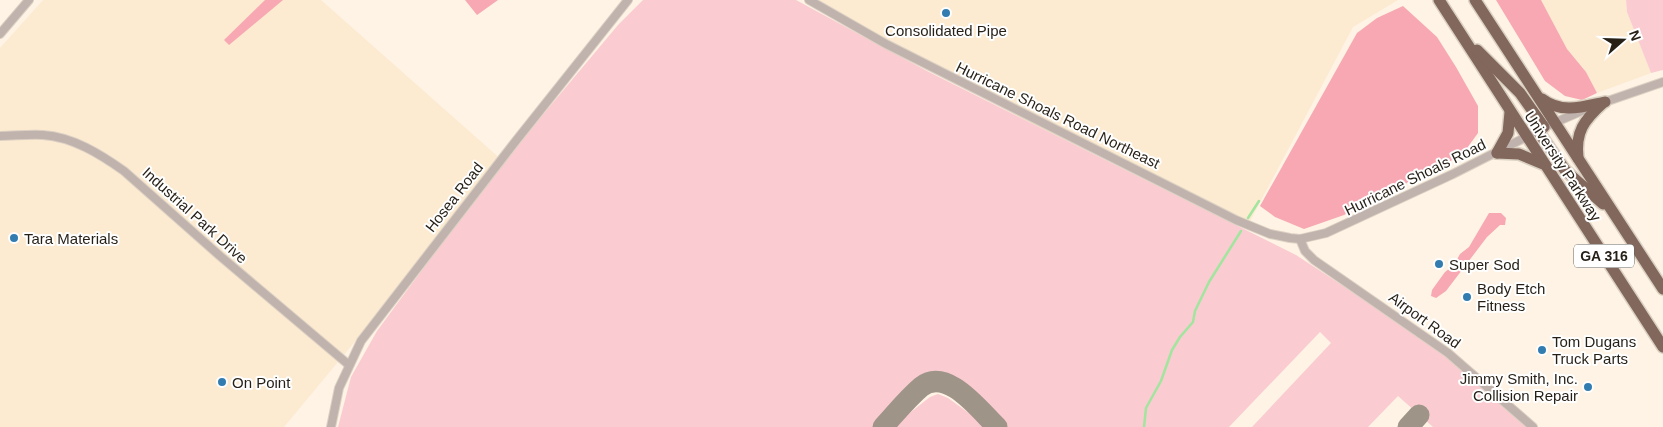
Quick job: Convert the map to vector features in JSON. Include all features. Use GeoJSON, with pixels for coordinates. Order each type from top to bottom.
{"type":"FeatureCollection","features":[{"type":"Feature","properties":{"kind":"highway","name":"University Parkway"},"geometry":{"type":"LineString","coordinates":[[1438,0],[1663,347]]}},
{"type":"Feature","properties":{"kind":"highway","name":"University Parkway"},"geometry":{"type":"LineString","coordinates":[[1476,0],[1663,289]]}},
{"type":"Feature","properties":{"kind":"highway"},"geometry":{"type":"LineString","coordinates":[[1466,42],[1514,86],[1565,170],[1615,216]]}},
{"type":"Feature","properties":{"kind":"highway"},"geometry":{"type":"LineString","coordinates":[[1538,97],[1553,106],[1564,109],[1605,102]]}},
{"type":"Feature","properties":{"kind":"highway"},"geometry":{"type":"LineString","coordinates":[[1578,159],[1577,143],[1580,127],[1605,102]]}},
{"type":"Feature","properties":{"kind":"highway"},"geometry":{"type":"LineString","coordinates":[[1509,110],[1508,133],[1497,153],[1519,154],[1545,165]]}},
{"type":"Feature","properties":{"kind":"street"},"geometry":{"type":"LineString","coordinates":[[0,34],[29,0]]}},
{"type":"Feature","properties":{"kind":"street","name":"Hosea Road"},"geometry":{"type":"LineString","coordinates":[[331,427],[339,388],[348,365],[362,341],[392,300],[628,0]]}},
{"type":"Feature","properties":{"kind":"street","name":"Hurricane Shoals Road Northeast"},"geometry":{"type":"LineString","coordinates":[[809,0],[886,44],[1236,220],[1270,234],[1300,239]]}},
{"type":"Feature","properties":{"kind":"street","name":"Hurricane Shoals Road"},"geometry":{"type":"LineString","coordinates":[[1300,239],[1326,234],[1351,223],[1497,153],[1555,122],[1663,82]]}},
{"type":"Feature","properties":{"kind":"street","name":"Industrial Park Drive"},"geometry":{"type":"LineString","coordinates":[[0,136],[43,135],[64,138],[108,160],[124,171],[348,365]]}},
{"type":"Feature","properties":{"kind":"street","name":"Airport Road"},"geometry":{"type":"LineString","coordinates":[[1300,239],[1305,251],[1314,260],[1448,353],[1534,427]]}},
{"type":"Feature","properties":{"kind":"shaded area"},"geometry":{"type":"Polygon","coordinates":[[[43,0],[321,0],[504,162],[284,427],[0,427],[0,48],[43,0]]]}},
{"type":"Feature","properties":{"kind":"shaded area"},"geometry":{"type":"Polygon","coordinates":[[[265,0],[283,0],[229,45],[224,40],[265,0]]]}},
{"type":"Feature","properties":{"kind":"shaded area"},"geometry":{"type":"Polygon","coordinates":[[[465,0],[498,0],[477,15],[465,0]]]}},
{"type":"Feature","properties":{"kind":"shaded area"},"geometry":{"type":"Polygon","coordinates":[[[643,0],[796,0],[927,71],[1296,255],[1415,333],[1458,366],[1528,427],[1433,427],[1398,396],[1368,427],[1252,427],[1331,343],[1320,332],[1229,427],[1007,427],[961,382],[947,376],[934,376],[911,386],[873,427],[338,427],[351,377],[377,331],[467,209],[540,118],[618,25],[643,0]]]}},
{"type":"Feature","properties":{"kind":"shaded area"},"geometry":{"type":"Polygon","coordinates":[[[815,0],[1398,0],[1353,27],[1248,225],[1041,129],[839,17],[815,0]]]}},
{"type":"Feature","properties":{"kind":"shaded area"},"geometry":{"type":"Polygon","coordinates":[[[1496,0],[1541,0],[1567,49],[1586,72],[1597,93],[1582,100],[1565,96],[1545,81],[1496,0]]]}},
{"type":"Feature","properties":{"kind":"shaded area"},"geometry":{"type":"Polygon","coordinates":[[[1541,0],[1626,0],[1627,12],[1651,73],[1597,93],[1586,72],[1567,49],[1541,0]]]}},
{"type":"Feature","properties":{"kind":"shaded area"},"geometry":{"type":"Polygon","coordinates":[[[1626,0],[1663,0],[1663,70],[1651,73],[1627,12],[1626,0]]]}},
{"type":"Feature","properties":{"kind":"shaded area"},"geometry":{"type":"Polygon","coordinates":[[[1403,6],[1437,37],[1456,67],[1478,106],[1478,133],[1462,155],[1344,215],[1304,229],[1275,217],[1260,206],[1357,33],[1377,18],[1403,6]]]}},
{"type":"Feature","properties":{"kind":"shaded area"},"geometry":{"type":"Polygon","coordinates":[[[1489,213],[1501,213],[1506,218],[1505,225],[1500,225],[1487,237],[1446,291],[1436,298],[1431,296],[1432,290],[1445,272],[1454,265],[1460,254],[1469,247],[1489,213]]]}},
{"type":"Feature","properties":{"kind":"shaded area"},"geometry":{"type":"Polygon","coordinates":[[[938,394],[948,398],[988,427],[892,427],[930,397],[938,394]]]}},
{"type":"Feature","properties":{"kind":"waterway"},"geometry":{"type":"LineString","coordinates":[[1248,218],[1259,201]]}},
{"type":"Feature","properties":{"kind":"waterway"},"geometry":{"type":"LineString","coordinates":[[1144,427],[1146,408],[1161,381],[1172,350],[1193,322],[1195,311],[1209,282],[1241,231]]}},
{"type":"Feature","properties":{"kind":"taxiway"},"geometry":{"type":"LineString","coordinates":[[883,427],[921,387],[931,382],[941,382],[952,386],[972,402],[997,427]]}},
{"type":"Feature","properties":{"kind":"taxiway"},"geometry":{"type":"LineString","coordinates":[[1408,427],[1419,415]]}},
{"type":"Feature","properties":{"kind":"place","name":"Consolidated Pipe"},"geometry":{"type":"Point","coordinates":[946,13]}},
{"type":"Feature","properties":{"kind":"place","name":"Tara Materials"},"geometry":{"type":"Point","coordinates":[14,238]}},
{"type":"Feature","properties":{"kind":"place","name":"Super Sod"},"geometry":{"type":"Point","coordinates":[1439,264]}},
{"type":"Feature","properties":{"kind":"place","name":"Body Etch Fitness"},"geometry":{"type":"Point","coordinates":[1467,297]}},
{"type":"Feature","properties":{"kind":"place","name":"Tom Dugans Truck Parts"},"geometry":{"type":"Point","coordinates":[1542,350]}},
{"type":"Feature","properties":{"kind":"place","name":"On Point"},"geometry":{"type":"Point","coordinates":[222,382]}},
{"type":"Feature","properties":{"kind":"place","name":"Jimmy Smith, Inc. Collision Repair"},"geometry":{"type":"Point","coordinates":[1588,387]}}]}
